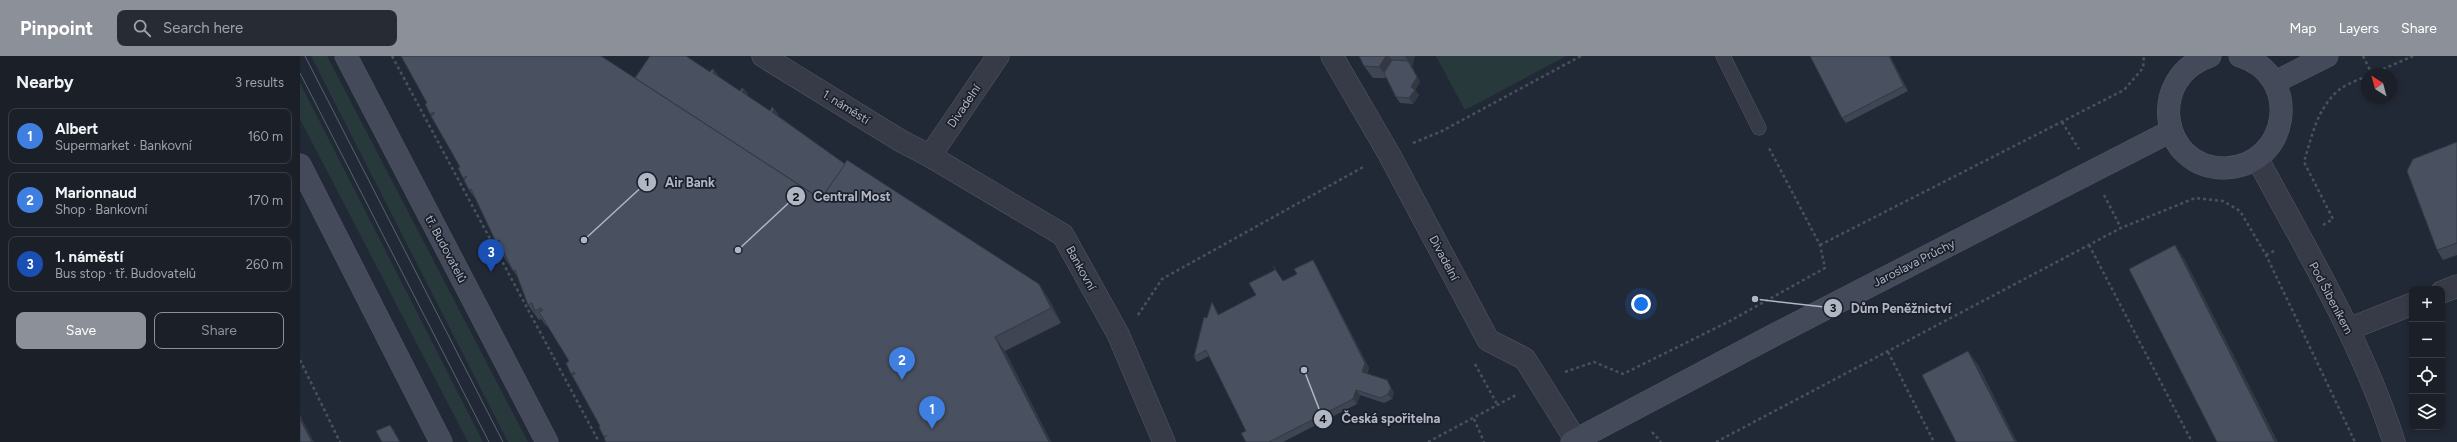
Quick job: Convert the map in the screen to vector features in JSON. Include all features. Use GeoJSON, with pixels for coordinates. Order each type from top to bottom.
{"type":"FeatureCollection","features":[{"type":"Feature","properties":{"kind":"street","name":"tř. Budovatelů"},"geometry":{"type":"LineString","coordinates":[[346,56],[547,442]]}},
{"type":"Feature","properties":{"kind":"street","name":"1. náměstí"},"geometry":{"type":"LineString","coordinates":[[763,56],[901,141],[930,156]]}},
{"type":"Feature","properties":{"kind":"street","name":"Divadelní"},"geometry":{"type":"LineString","coordinates":[[930,156],[998,56]]}},
{"type":"Feature","properties":{"kind":"street","name":"Divadelní"},"geometry":{"type":"LineString","coordinates":[[1332,56],[1389,154],[1488,340],[1525,359],[1575,441]]}},
{"type":"Feature","properties":{"kind":"street"},"geometry":{"type":"LineString","coordinates":[[2203,57],[2186,68],[2176,81],[2169,97],[2168,114],[2171,131],[2179,146],[2192,158],[2207,165],[2224,168],[2241,166],[2257,158],[2269,147],[2278,132],[2282,116],[2281,98],[2275,82],[2264,69],[2250,59],[2240,56]]}},
{"type":"Feature","properties":{"kind":"street"},"geometry":{"type":"LineString","coordinates":[[2275,82],[2327,56]]}},
{"type":"Feature","properties":{"kind":"street","name":"Jaroslava Průchy"},"geometry":{"type":"LineString","coordinates":[[1575,441],[2171,131]]}},
{"type":"Feature","properties":{"kind":"street","name":"Bankovní"},"geometry":{"type":"LineString","coordinates":[[930,156],[1063,235],[1126,328],[1164,442]]}},
{"type":"Feature","properties":{"kind":"street","name":"Pod Šibeníkem"},"geometry":{"type":"LineString","coordinates":[[2257,158],[2349,329],[2385,412],[2394,442]]}},
{"type":"Feature","properties":{"kind":"street"},"geometry":{"type":"LineString","coordinates":[[300,165],[441,442]]}},
{"type":"Feature","properties":{"kind":"street"},"geometry":{"type":"LineString","coordinates":[[2445,291],[2457,286]]}},
{"type":"Feature","properties":{"kind":"street"},"geometry":{"type":"LineString","coordinates":[[2349,329],[2409,305]]}},
{"type":"Feature","properties":{"kind":"lane"},"geometry":{"type":"LineString","coordinates":[[1723,56],[1759,128]]}},
{"type":"Feature","properties":{"kind":"path"},"geometry":{"type":"LineString","coordinates":[[392,56],[599,442]]}},
{"type":"Feature","properties":{"kind":"path"},"geometry":{"type":"LineString","coordinates":[[1406,146],[1442,131],[1581,56]]}},
{"type":"Feature","properties":{"kind":"path"},"geometry":{"type":"LineString","coordinates":[[1820,246],[2124,90],[2143,68],[2144,56]]}},
{"type":"Feature","properties":{"kind":"path"},"geometry":{"type":"LineString","coordinates":[[2363,56],[2369,68]]}},
{"type":"Feature","properties":{"kind":"path"},"geometry":{"type":"LineString","coordinates":[[2386,68],[2413,56]]}},
{"type":"Feature","properties":{"kind":"path"},"geometry":{"type":"LineString","coordinates":[[2266,255],[2333,219],[2304,162],[2322,107],[2340,89],[2361,79]]}},
{"type":"Feature","properties":{"kind":"path"},"geometry":{"type":"LineString","coordinates":[[1562,373],[1594,362],[1623,374],[1674,350],[1824,268],[1820,246],[1759,128]]}},
{"type":"Feature","properties":{"kind":"path"},"geometry":{"type":"LineString","coordinates":[[1126,328],[1162,279],[1368,164]]}},
{"type":"Feature","properties":{"kind":"path"},"geometry":{"type":"LineString","coordinates":[[1716,442],[2121,228],[2195,198],[2223,201],[2240,212],[2266,255],[2355,442]]}},
{"type":"Feature","properties":{"kind":"path"},"geometry":{"type":"LineString","coordinates":[[2089,245],[2192,442]]}},
{"type":"Feature","properties":{"kind":"path"},"geometry":{"type":"LineString","coordinates":[[1888,352],[1934,442]]}},
{"type":"Feature","properties":{"kind":"path"},"geometry":{"type":"LineString","coordinates":[[300,360],[340,442]]}},
{"type":"Feature","properties":{"kind":"path"},"geometry":{"type":"LineString","coordinates":[[1428,442],[1474,419],[1518,394]]}},
{"type":"Feature","properties":{"kind":"path"},"geometry":{"type":"LineString","coordinates":[[1474,419],[1484,442]]}},
{"type":"Feature","properties":{"kind":"path"},"geometry":{"type":"LineString","coordinates":[[1652,432],[1661,442]]}},
{"type":"Feature","properties":{"kind":"shaded area"},"geometry":{"type":"Polygon","coordinates":[[[311,56],[327,56],[528,442],[508,442],[311,56]]]}},
{"type":"Feature","properties":{"kind":"shaded area"},"geometry":{"type":"Polygon","coordinates":[[[1436,56],[1566,56],[1465,110],[1436,56]]]}},
{"type":"Feature","properties":{"kind":"shaded area"},"geometry":{"type":"Polygon","coordinates":[[[300,83],[483,442],[468,442],[300,119],[300,83]]]}},
{"type":"Feature","properties":{"kind":"building"},"geometry":{"type":"Polygon","coordinates":[[[401,56],[601,56],[821,199],[847,160],[1039,284],[1051,308],[995,337],[1049,442],[606,442],[604,438],[607,435],[604,437],[599,427],[600,426],[572,375],[575,374],[574,372],[571,374],[566,363],[569,361],[539,312],[543,310],[541,308],[535,311],[532,303],[528,305],[515,270],[513,271],[504,253],[502,254],[496,243],[500,241],[499,240],[496,242],[471,189],[469,190],[464,180],[467,176],[463,178],[458,168],[460,167],[431,116],[434,112],[430,114],[425,104],[427,103],[401,56]]]}},
{"type":"Feature","properties":{"kind":"building"},"geometry":{"type":"Polygon","coordinates":[[[650,56],[686,56],[710,72],[712,69],[714,70],[713,73],[740,91],[742,88],[744,89],[742,92],[770,111],[772,107],[774,109],[772,112],[845,164],[821,199],[635,78],[650,56]]]}},
{"type":"Feature","properties":{"kind":"building"},"geometry":{"type":"Polygon","coordinates":[[[1359,56],[1386,56],[1379,67],[1364,66],[1359,56]]]}},
{"type":"Feature","properties":{"kind":"building"},"geometry":{"type":"Polygon","coordinates":[[[1810,56],[1889,56],[1904,86],[1842,118],[1810,56]]]}},
{"type":"Feature","properties":{"kind":"building"},"geometry":{"type":"Polygon","coordinates":[[[1392,60],[1408,61],[1417,77],[1411,87],[1415,90],[1409,98],[1396,97],[1384,73],[1392,60]]]}},
{"type":"Feature","properties":{"kind":"building"},"geometry":{"type":"Polygon","coordinates":[[[2457,142],[2457,243],[2437,250],[2407,171],[2413,159],[2457,142]]]}},
{"type":"Feature","properties":{"kind":"building"},"geometry":{"type":"Polygon","coordinates":[[[2175,245],[2275,442],[2217,442],[2129,269],[2175,245]]]}},
{"type":"Feature","properties":{"kind":"building"},"geometry":{"type":"Polygon","coordinates":[[[1313,260],[1365,363],[1362,372],[1387,380],[1391,388],[1388,394],[1381,398],[1356,390],[1353,399],[1269,442],[1246,442],[1241,433],[1246,431],[1206,350],[1194,357],[1204,317],[1207,318],[1212,302],[1218,315],[1256,295],[1249,283],[1275,270],[1273,266],[1283,281],[1297,274],[1294,269],[1313,260]]]}},
{"type":"Feature","properties":{"kind":"building"},"geometry":{"type":"Polygon","coordinates":[[[1968,351],[2015,442],[1956,442],[1922,375],[1968,351]]]}},
{"type":"Feature","properties":{"kind":"building"},"geometry":{"type":"Polygon","coordinates":[[[300,419],[312,442],[300,442],[300,419]]]}},
{"type":"Feature","properties":{"kind":"building"},"geometry":{"type":"Polygon","coordinates":[[[390,425],[400,442],[382,442],[376,431],[390,425]]]}},
{"type":"Feature","properties":{"kind":"tram line"},"geometry":{"type":"LineString","coordinates":[[305,56],[503,442]]}},
{"type":"Feature","properties":{"kind":"tram line"},"geometry":{"type":"LineString","coordinates":[[300,73],[489,442]]}},
{"type":"Feature","properties":{"kind":"place","name":"Air Bank"},"geometry":{"type":"Point","coordinates":[584,240]}},
{"type":"Feature","properties":{"kind":"place","name":"Central Most"},"geometry":{"type":"Point","coordinates":[738,250]}},
{"type":"Feature","properties":{"kind":"place","name":"1. náměstí"},"geometry":{"type":"Point","coordinates":[491,272]}},
{"type":"Feature","properties":{"kind":"place","name":"Dům Peněžnictví"},"geometry":{"type":"Point","coordinates":[1755,299]}},
{"type":"Feature","properties":{"kind":"place","name":"Česká spořitelna"},"geometry":{"type":"Point","coordinates":[1304,370]}},
{"type":"Feature","properties":{"kind":"place","name":"Marionnaud"},"geometry":{"type":"Point","coordinates":[902,380]}},
{"type":"Feature","properties":{"kind":"place","name":"Albert"},"geometry":{"type":"Point","coordinates":[932,429]}}]}
